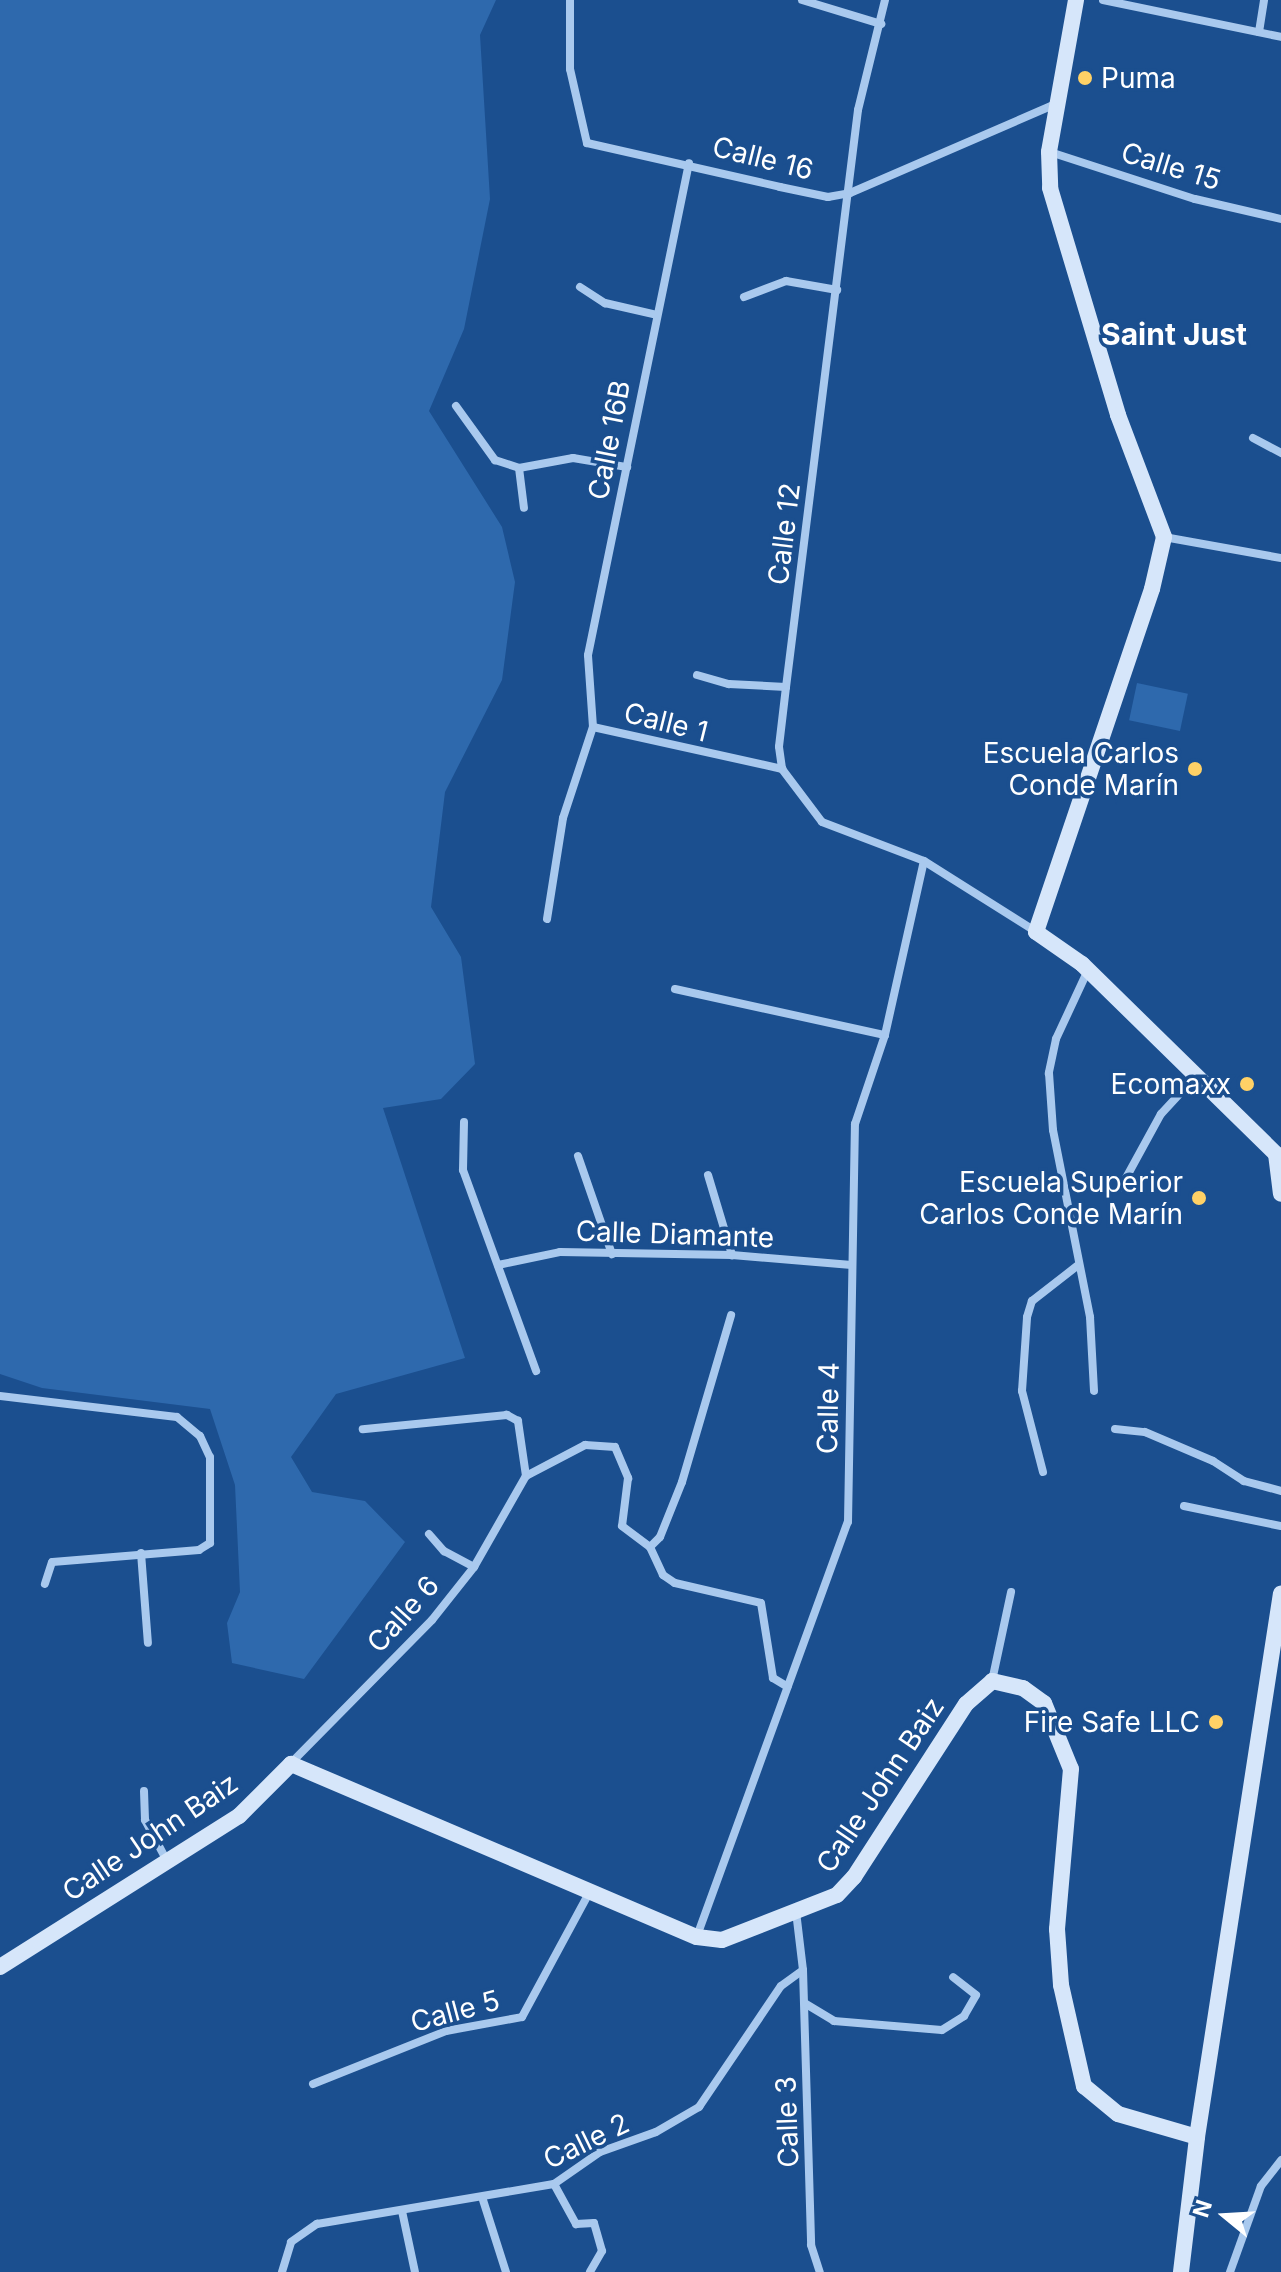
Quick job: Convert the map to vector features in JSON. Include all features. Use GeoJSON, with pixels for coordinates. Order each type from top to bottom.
{"type":"FeatureCollection","features":[{"type":"Feature","properties":{"kind":"street","name":"Calle 16"},"geometry":{"type":"LineString","coordinates":[[570,0],[570,69],[587,143],[689,163],[828,197],[850,193],[1057,104]]}},
{"type":"Feature","properties":{"kind":"street"},"geometry":{"type":"LineString","coordinates":[[802,0],[881,24]]}},
{"type":"Feature","properties":{"kind":"street","name":"Calle 12"},"geometry":{"type":"LineString","coordinates":[[782,769],[779,747],[858,110],[885,0]]}},
{"type":"Feature","properties":{"kind":"street"},"geometry":{"type":"LineString","coordinates":[[1036,932],[1152,589],[1164,537],[1118,415],[1092,314],[1050,188],[1049,152],[1076,0]]}},
{"type":"Feature","properties":{"kind":"street"},"geometry":{"type":"LineString","coordinates":[[1103,0],[1281,37]]}},
{"type":"Feature","properties":{"kind":"street"},"geometry":{"type":"LineString","coordinates":[[1259,32],[1264,0]]}},
{"type":"Feature","properties":{"kind":"street","name":"Calle 15"},"geometry":{"type":"LineString","coordinates":[[1049,152],[1195,199],[1281,219]]}},
{"type":"Feature","properties":{"kind":"street","name":"Calle 16B"},"geometry":{"type":"LineString","coordinates":[[593,727],[588,655],[689,163]]}},
{"type":"Feature","properties":{"kind":"street"},"geometry":{"type":"LineString","coordinates":[[744,297],[786,281],[837,290]]}},
{"type":"Feature","properties":{"kind":"street"},"geometry":{"type":"LineString","coordinates":[[580,287],[605,303],[657,315]]}},
{"type":"Feature","properties":{"kind":"street"},"geometry":{"type":"LineString","coordinates":[[456,406],[495,460],[519,468],[573,458],[627,467]]}},
{"type":"Feature","properties":{"kind":"street"},"geometry":{"type":"LineString","coordinates":[[1253,438],[1281,453]]}},
{"type":"Feature","properties":{"kind":"street"},"geometry":{"type":"LineString","coordinates":[[519,468],[524,508]]}},
{"type":"Feature","properties":{"kind":"street"},"geometry":{"type":"LineString","coordinates":[[1164,537],[1281,558]]}},
{"type":"Feature","properties":{"kind":"street"},"geometry":{"type":"LineString","coordinates":[[697,675],[729,684],[786,687]]}},
{"type":"Feature","properties":{"kind":"street","name":"Calle 1"},"geometry":{"type":"LineString","coordinates":[[547,919],[563,818],[593,727],[782,769]]}},
{"type":"Feature","properties":{"kind":"street"},"geometry":{"type":"LineString","coordinates":[[782,769],[822,822],[924,861],[1036,932],[1088,970],[1278,1151],[1281,1194]]}},
{"type":"Feature","properties":{"kind":"street","name":"Calle 4"},"geometry":{"type":"LineString","coordinates":[[697,1937],[848,1522],[855,1124],[885,1035],[924,861]]}},
{"type":"Feature","properties":{"kind":"street"},"geometry":{"type":"LineString","coordinates":[[1088,970],[1056,1039],[1049,1073],[1077,1266],[1090,1317],[1094,1391]]}},
{"type":"Feature","properties":{"kind":"street"},"geometry":{"type":"LineString","coordinates":[[675,989],[885,1035]]}},
{"type":"Feature","properties":{"kind":"street"},"geometry":{"type":"LineString","coordinates":[[1121,1187],[1161,1114],[1199,1074]]}},
{"type":"Feature","properties":{"kind":"street"},"geometry":{"type":"LineString","coordinates":[[464,1122],[465,1174],[536,1371]]}},
{"type":"Feature","properties":{"kind":"street"},"geometry":{"type":"LineString","coordinates":[[578,1156],[612,1254]]}},
{"type":"Feature","properties":{"kind":"street"},"geometry":{"type":"LineString","coordinates":[[708,1175],[732,1255]]}},
{"type":"Feature","properties":{"kind":"street","name":"Calle Diamante"},"geometry":{"type":"LineString","coordinates":[[498,1265],[560,1252],[732,1255],[852,1265]]}},
{"type":"Feature","properties":{"kind":"street"},"geometry":{"type":"LineString","coordinates":[[1043,1472],[1022,1391],[1027,1317],[1032,1301],[1077,1266]]}},
{"type":"Feature","properties":{"kind":"street"},"geometry":{"type":"LineString","coordinates":[[650,1547],[660,1537],[682,1482],[731,1315]]}},
{"type":"Feature","properties":{"kind":"street"},"geometry":{"type":"LineString","coordinates":[[0,1396],[177,1417],[200,1436],[210,1457],[210,1543],[199,1550],[52,1562],[45,1584]]}},
{"type":"Feature","properties":{"kind":"street"},"geometry":{"type":"LineString","coordinates":[[363,1429],[507,1415],[518,1421],[526,1476],[585,1445],[615,1447],[628,1478],[620,1511],[622,1526],[650,1547],[663,1575],[675,1583],[761,1603],[773,1678],[788,1687]]}},
{"type":"Feature","properties":{"kind":"street"},"geometry":{"type":"LineString","coordinates":[[1115,1429],[1145,1432],[1213,1461],[1244,1481],[1281,1491]]}},
{"type":"Feature","properties":{"kind":"street","name":"Calle 6"},"geometry":{"type":"LineString","coordinates":[[291,1764],[432,1620],[474,1567],[526,1476]]}},
{"type":"Feature","properties":{"kind":"street"},"geometry":{"type":"LineString","coordinates":[[1184,1506],[1281,1526]]}},
{"type":"Feature","properties":{"kind":"street"},"geometry":{"type":"LineString","coordinates":[[429,1534],[444,1551],[474,1567]]}},
{"type":"Feature","properties":{"kind":"street"},"geometry":{"type":"LineString","coordinates":[[141,1553],[148,1643]]}},
{"type":"Feature","properties":{"kind":"street"},"geometry":{"type":"LineString","coordinates":[[1011,1592],[992,1681],[1023,1688],[1044,1703],[1071,1769],[1057,1929],[1061,1985],[1084,2086],[1118,2114],[1197,2137]]}},
{"type":"Feature","properties":{"kind":"street"},"geometry":{"type":"LineString","coordinates":[[1181,2272],[1197,2137],[1281,1593]]}},
{"type":"Feature","properties":{"kind":"street","name":"Calle John Baiz"},"geometry":{"type":"LineString","coordinates":[[0,1967],[239,1816],[291,1764],[589,1893],[697,1937],[722,1940],[837,1895],[854,1877],[966,1704],[992,1681]]}},
{"type":"Feature","properties":{"kind":"street"},"geometry":{"type":"LineString","coordinates":[[144,1791],[145,1820],[167,1861]]}},
{"type":"Feature","properties":{"kind":"street","name":"Calle 5"},"geometry":{"type":"LineString","coordinates":[[313,2084],[446,2031],[522,2017],[589,1893]]}},
{"type":"Feature","properties":{"kind":"street"},"geometry":{"type":"LineString","coordinates":[[796,1910],[803,1970]]}},
{"type":"Feature","properties":{"kind":"street","name":"Calle 3"},"geometry":{"type":"LineString","coordinates":[[803,1970],[811,2245],[820,2272]]}},
{"type":"Feature","properties":{"kind":"street","name":"Calle 2"},"geometry":{"type":"LineString","coordinates":[[285,2270],[291,2242],[317,2224],[483,2200],[554,2184],[600,2152],[656,2132],[699,2107],[781,1986],[803,1970]]}},
{"type":"Feature","properties":{"kind":"street"},"geometry":{"type":"LineString","coordinates":[[806,2004],[834,2021],[942,2030],[964,2016],[976,1995],[953,1977]]}},
{"type":"Feature","properties":{"kind":"street"},"geometry":{"type":"LineString","coordinates":[[1230,2272],[1261,2186],[1281,2160]]}},
{"type":"Feature","properties":{"kind":"street"},"geometry":{"type":"LineString","coordinates":[[554,2184],[576,2224],[594,2223],[602,2251],[590,2272]]}},
{"type":"Feature","properties":{"kind":"street"},"geometry":{"type":"LineString","coordinates":[[483,2200],[506,2272]]}},
{"type":"Feature","properties":{"kind":"street"},"geometry":{"type":"LineString","coordinates":[[402,2211],[415,2272]]}},
{"type":"Feature","properties":{"kind":"shaded area"},"geometry":{"type":"Polygon","coordinates":[[[0,0],[496,0],[480,35],[490,199],[464,329],[429,411],[502,527],[515,582],[502,680],[445,792],[431,907],[461,957],[475,1064],[441,1099],[383,1108],[465,1358],[336,1394],[291,1457],[312,1492],[365,1501],[405,1542],[304,1679],[232,1663],[227,1623],[240,1592],[235,1485],[210,1409],[42,1388],[0,1374],[0,0]]]}},
{"type":"Feature","properties":{"kind":"shaded area"},"geometry":{"type":"Polygon","coordinates":[[[1137,683],[1188,694],[1180,731],[1129,720],[1137,683]]]}},
{"type":"Feature","properties":{"kind":"place","name":"Puma"},"geometry":{"type":"Point","coordinates":[1085,78]}},
{"type":"Feature","properties":{"kind":"place","name":"Escuela Carlos Conde Marín"},"geometry":{"type":"Point","coordinates":[1195,769]}},
{"type":"Feature","properties":{"kind":"place","name":"Ecomaxx"},"geometry":{"type":"Point","coordinates":[1247,1084]}},
{"type":"Feature","properties":{"kind":"place","name":"Escuela Superior Carlos Conde Marín"},"geometry":{"type":"Point","coordinates":[1199,1198]}},
{"type":"Feature","properties":{"kind":"place","name":"Fire Safe LLC"},"geometry":{"type":"Point","coordinates":[1216,1722]}},
{"type":"Feature","properties":{"kind":"district","name":"Saint Just"},"geometry":{"type":"Point","coordinates":[1174,334]}}]}
